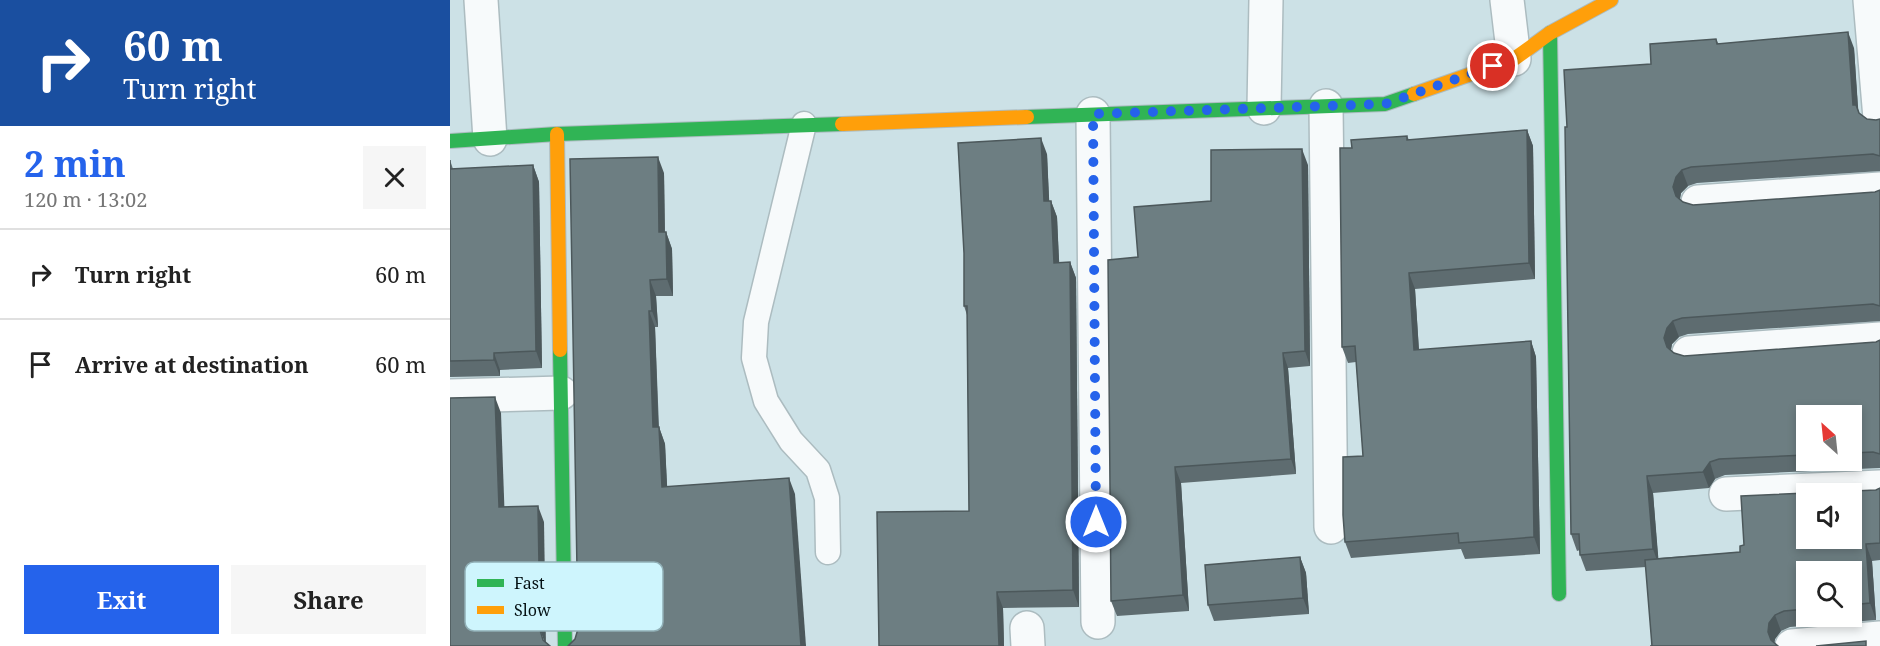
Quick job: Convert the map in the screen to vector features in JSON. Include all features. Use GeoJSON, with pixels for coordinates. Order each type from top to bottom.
{"type":"FeatureCollection","features":[{"type":"Feature","properties":{"kind":"street"},"geometry":{"type":"LineString","coordinates":[[482,0],[490,139]]}},
{"type":"Feature","properties":{"kind":"street"},"geometry":{"type":"LineString","coordinates":[[1264,108],[1266,0]]}},
{"type":"Feature","properties":{"kind":"street"},"geometry":{"type":"LineString","coordinates":[[1507,0],[1514,59]]}},
{"type":"Feature","properties":{"kind":"street"},"geometry":{"type":"LineString","coordinates":[[450,141],[558,134],[804,124],[1385,104],[1514,59],[1550,33],[1611,0]]}},
{"type":"Feature","properties":{"kind":"street"},"geometry":{"type":"LineString","coordinates":[[1870,0],[1880,118]]}},
{"type":"Feature","properties":{"kind":"street"},"geometry":{"type":"LineString","coordinates":[[1550,33],[1559,594]]}},
{"type":"Feature","properties":{"kind":"street"},"geometry":{"type":"LineString","coordinates":[[1326,106],[1331,527]]}},
{"type":"Feature","properties":{"kind":"street"},"geometry":{"type":"LineString","coordinates":[[1093,114],[1098,622]]}},
{"type":"Feature","properties":{"kind":"street"},"geometry":{"type":"LineString","coordinates":[[558,134],[564,562]]}},
{"type":"Feature","properties":{"kind":"street"},"geometry":{"type":"LineString","coordinates":[[1698,202],[1880,189]]}},
{"type":"Feature","properties":{"kind":"street"},"geometry":{"type":"LineString","coordinates":[[1689,353],[1880,339]]}},
{"type":"Feature","properties":{"kind":"street"},"geometry":{"type":"LineString","coordinates":[[450,396],[561,393]]}},
{"type":"Feature","properties":{"kind":"street"},"geometry":{"type":"LineString","coordinates":[[1726,494],[1880,487]]}},
{"type":"Feature","properties":{"kind":"street"},"geometry":{"type":"LineString","coordinates":[[566,631],[566,646]]}},
{"type":"Feature","properties":{"kind":"street"},"geometry":{"type":"LineString","coordinates":[[1792,646],[1880,638]]}},
{"type":"Feature","properties":{"kind":"lane"},"geometry":{"type":"LineString","coordinates":[[804,124],[756,322],[754,358],[766,401],[791,441],[818,470],[827,498],[828,552]]}},
{"type":"Feature","properties":{"kind":"building"},"geometry":{"type":"Polygon","coordinates":[[[1848,32],[1853,105],[1856,105],[1859,113],[1867,119],[1880,119],[1880,156],[1873,154],[1691,167],[1682,170],[1676,177],[1673,187],[1676,196],[1683,202],[1693,205],[1880,190],[1880,306],[1873,304],[1682,318],[1673,321],[1667,328],[1664,338],[1667,347],[1674,353],[1684,356],[1880,340],[1880,454],[1862,452],[1862,405],[1796,405],[1796,455],[1719,459],[1710,462],[1703,472],[1647,476],[1653,549],[1580,555],[1579,534],[1571,534],[1565,127],[1567,127],[1564,70],[1651,64],[1650,44],[1716,39],[1717,44],[1848,32]]]}},
{"type":"Feature","properties":{"kind":"building"},"geometry":{"type":"Polygon","coordinates":[[[1527,130],[1529,263],[1409,273],[1414,350],[1531,341],[1534,537],[1459,543],[1458,533],[1345,542],[1343,457],[1363,456],[1355,346],[1342,347],[1340,148],[1352,148],[1351,140],[1407,136],[1407,140],[1527,130]]]}},
{"type":"Feature","properties":{"kind":"building"},"geometry":{"type":"Polygon","coordinates":[[[1041,138],[1044,201],[1051,201],[1054,263],[1070,262],[1073,590],[997,592],[999,646],[879,646],[877,512],[969,511],[967,306],[964,306],[964,253],[958,143],[1041,138]]]}},
{"type":"Feature","properties":{"kind":"building"},"geometry":{"type":"Polygon","coordinates":[[[1302,149],[1305,351],[1283,353],[1291,459],[1175,467],[1183,595],[1111,601],[1108,260],[1138,257],[1134,207],[1211,201],[1211,150],[1302,149]]]}},
{"type":"Feature","properties":{"kind":"building"},"geometry":{"type":"Polygon","coordinates":[[[658,157],[659,232],[666,232],[667,279],[650,280],[652,311],[649,311],[653,427],[659,427],[662,487],[789,478],[801,646],[568,646],[575,639],[577,631],[663,631],[663,562],[577,562],[570,159],[658,157]]]}},
{"type":"Feature","properties":{"kind":"building"},"geometry":{"type":"Polygon","coordinates":[[[533,165],[536,351],[494,353],[494,360],[450,361],[450,169],[533,165]]]}},
{"type":"Feature","properties":{"kind":"building"},"geometry":{"type":"Polygon","coordinates":[[[495,397],[499,507],[538,506],[539,562],[465,562],[465,631],[540,631],[543,640],[550,646],[450,646],[450,398],[495,397]]]}},
{"type":"Feature","properties":{"kind":"building"},"geometry":{"type":"Polygon","coordinates":[[[1880,488],[1880,543],[1866,544],[1870,603],[1862,604],[1862,561],[1796,561],[1796,610],[1775,615],[1769,623],[1768,632],[1771,640],[1778,646],[1652,646],[1645,560],[1740,552],[1740,546],[1744,545],[1741,496],[1796,494],[1796,549],[1862,549],[1862,491],[1880,488]]]}},
{"type":"Feature","properties":{"kind":"building"},"geometry":{"type":"Polygon","coordinates":[[[1300,557],[1303,598],[1208,605],[1205,565],[1300,557]]]}},
{"type":"Feature","properties":{"kind":"building"},"geometry":{"type":"Polygon","coordinates":[[[1866,641],[1866,646],[1816,646],[1866,641]]]}},
{"type":"Feature","properties":{"kind":"traffic: fast"},"geometry":{"type":"LineString","coordinates":[[1550,33],[1559,594]]}},
{"type":"Feature","properties":{"kind":"traffic: fast"},"geometry":{"type":"LineString","coordinates":[[1027,117],[1385,104],[1414,94]]}},
{"type":"Feature","properties":{"kind":"traffic: fast"},"geometry":{"type":"LineString","coordinates":[[450,141],[557,134],[842,124]]}},
{"type":"Feature","properties":{"kind":"traffic: fast"},"geometry":{"type":"LineString","coordinates":[[560,350],[564,562]]}},
{"type":"Feature","properties":{"kind":"traffic: fast"},"geometry":{"type":"LineString","coordinates":[[565,631],[565,646]]}},
{"type":"Feature","properties":{"kind":"traffic: slow"},"geometry":{"type":"LineString","coordinates":[[1414,94],[1514,59],[1550,33],[1611,0]]}},
{"type":"Feature","properties":{"kind":"traffic: slow"},"geometry":{"type":"LineString","coordinates":[[842,124],[1027,117]]}},
{"type":"Feature","properties":{"kind":"traffic: slow"},"geometry":{"type":"LineString","coordinates":[[557,134],[560,350]]}},
{"type":"Feature","properties":{"kind":"route"},"geometry":{"type":"LineString","coordinates":[[1096,522],[1093,114],[1385,104],[1493,66]]}}]}
